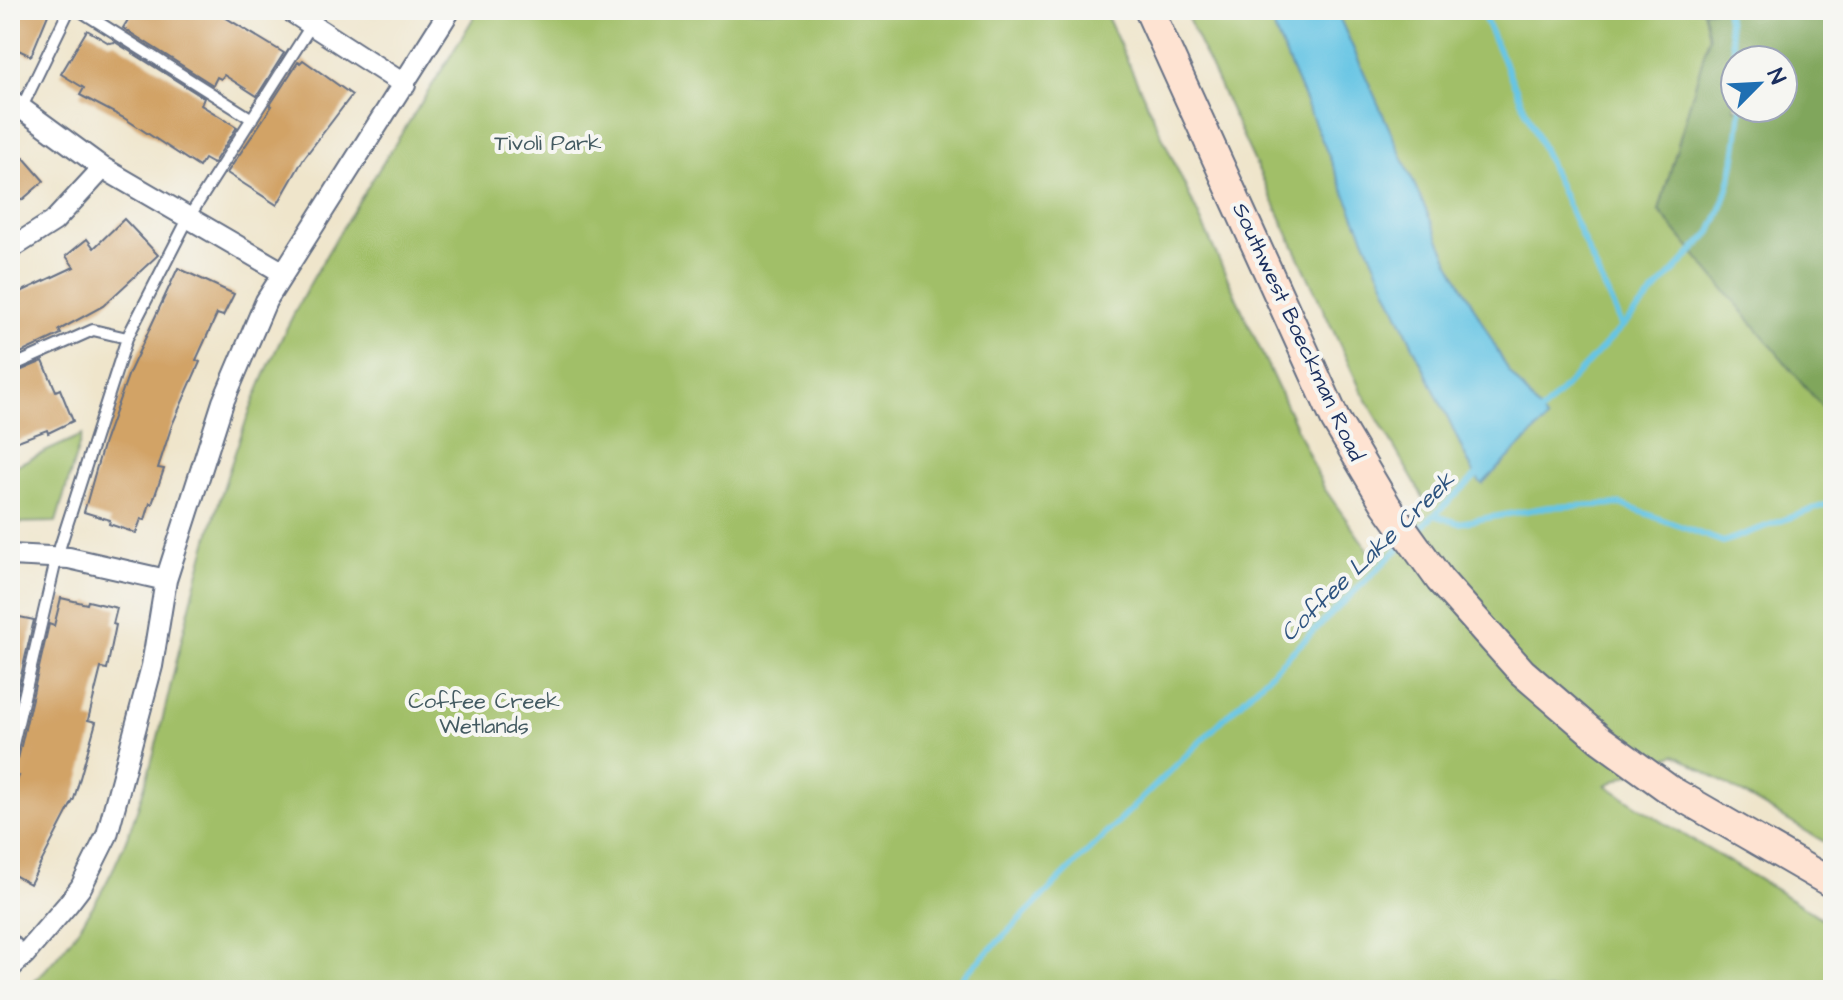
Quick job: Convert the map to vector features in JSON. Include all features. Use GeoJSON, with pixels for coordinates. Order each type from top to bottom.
{"type":"FeatureCollection","features":[{"type":"Feature","properties":{"kind":"main road","name":"Southwest Boeckman Road"},"geometry":{"type":"LineString","coordinates":[[1149,10],[1335,419],[1364,470],[1420,555],[1454,599],[1500,649],[1585,727],[1670,790],[1833,884]]}},
{"type":"Feature","properties":{"kind":"street"},"geometry":{"type":"LineString","coordinates":[[289,10],[317,17],[405,85]]}},
{"type":"Feature","properties":{"kind":"street"},"geometry":{"type":"LineString","coordinates":[[18,961],[81,887],[107,835],[152,666],[166,580],[223,402],[266,301],[450,10]]}},
{"type":"Feature","properties":{"kind":"street"},"geometry":{"type":"LineString","coordinates":[[14,109],[103,168],[282,272]]}},
{"type":"Feature","properties":{"kind":"street"},"geometry":{"type":"LineString","coordinates":[[10,249],[54,221],[103,168]]}},
{"type":"Feature","properties":{"kind":"street"},"geometry":{"type":"LineString","coordinates":[[10,555],[57,556],[166,580]]}},
{"type":"Feature","properties":{"kind":"lane"},"geometry":{"type":"LineString","coordinates":[[14,109],[69,10]]}},
{"type":"Feature","properties":{"kind":"lane"},"geometry":{"type":"LineString","coordinates":[[79,10],[252,119]]}},
{"type":"Feature","properties":{"kind":"lane"},"geometry":{"type":"LineString","coordinates":[[10,757],[57,556],[127,338],[189,217],[317,17]]}},
{"type":"Feature","properties":{"kind":"lane"},"geometry":{"type":"LineString","coordinates":[[10,367],[93,330],[127,338]]}},
{"type":"Feature","properties":{"kind":"lane"},"geometry":{"type":"LineString","coordinates":[[10,937],[18,961]]}},
{"type":"Feature","properties":{"kind":"green space"},"geometry":{"type":"Polygon","coordinates":[[[478,10],[1104,10],[1324,488],[1373,557],[1427,504],[1360,388],[1184,10],[1703,10],[1709,37],[1659,211],[1791,124],[1799,124],[1799,118],[1833,96],[1833,847],[1675,754],[1606,785],[1833,926],[1833,990],[26,990],[62,950],[91,909],[114,867],[132,823],[160,731],[215,513],[244,427],[278,346],[330,248],[478,10]]]}},
{"type":"Feature","properties":{"kind":"green space"},"geometry":{"type":"Polygon","coordinates":[[[1703,10],[1833,10],[1833,420],[1659,211],[1709,37],[1703,10]]]}},
{"type":"Feature","properties":{"kind":"green space"},"geometry":{"type":"Polygon","coordinates":[[[82,435],[56,522],[10,523],[10,468],[82,435]]]}},
{"type":"Feature","properties":{"kind":"water"},"geometry":{"type":"Polygon","coordinates":[[[1266,10],[1336,10],[1448,259],[1508,370],[1547,420],[1482,484],[1468,462],[1398,314],[1266,10]]]}},
{"type":"Feature","properties":{"kind":"building"},"geometry":{"type":"Polygon","coordinates":[[[10,10],[50,10],[31,56],[10,46],[10,10]]]}},
{"type":"Feature","properties":{"kind":"building"},"geometry":{"type":"Polygon","coordinates":[[[134,10],[213,10],[284,53],[257,96],[224,75],[221,79],[217,77],[213,85],[123,28],[134,10]]]}},
{"type":"Feature","properties":{"kind":"building"},"geometry":{"type":"Polygon","coordinates":[[[87,30],[109,43],[115,42],[204,98],[201,105],[237,127],[213,164],[204,159],[199,167],[124,118],[80,95],[84,88],[61,74],[87,30]]]}},
{"type":"Feature","properties":{"kind":"building"},"geometry":{"type":"Polygon","coordinates":[[[303,60],[352,95],[304,158],[277,205],[227,173],[298,62],[303,60]]]}},
{"type":"Feature","properties":{"kind":"building"},"geometry":{"type":"Polygon","coordinates":[[[10,142],[44,181],[22,200],[10,185],[10,142]]]}},
{"type":"Feature","properties":{"kind":"building"},"geometry":{"type":"Polygon","coordinates":[[[124,219],[158,255],[103,306],[59,330],[61,334],[10,358],[10,297],[74,267],[66,256],[87,239],[94,248],[124,219]]]}},
{"type":"Feature","properties":{"kind":"building"},"geometry":{"type":"Polygon","coordinates":[[[178,268],[234,294],[223,316],[217,314],[196,360],[200,362],[172,425],[158,468],[164,469],[152,504],[136,533],[84,512],[103,445],[129,373],[178,268]]]}},
{"type":"Feature","properties":{"kind":"building"},"geometry":{"type":"Polygon","coordinates":[[[43,361],[56,391],[60,389],[73,421],[48,433],[47,430],[10,444],[10,375],[43,361]]]}},
{"type":"Feature","properties":{"kind":"building"},"geometry":{"type":"Polygon","coordinates":[[[61,598],[117,608],[113,624],[116,625],[107,669],[101,668],[88,720],[96,722],[74,799],[30,884],[10,873],[10,796],[19,776],[10,775],[10,765],[18,759],[49,624],[54,626],[61,598]]]}},
{"type":"Feature","properties":{"kind":"building"},"geometry":{"type":"Polygon","coordinates":[[[10,615],[34,620],[10,722],[10,615]]]}},
{"type":"Feature","properties":{"kind":"waterway"},"geometry":{"type":"LineString","coordinates":[[1481,10],[1622,327]]}},
{"type":"Feature","properties":{"kind":"waterway","name":"Coffee Lake Creek"},"geometry":{"type":"LineString","coordinates":[[1726,10],[1733,44]]}},
{"type":"Feature","properties":{"kind":"waterway","name":"Coffee Lake Creek"},"geometry":{"type":"LineString","coordinates":[[1536,418],[1711,232],[1732,172],[1739,124]]}},
{"type":"Feature","properties":{"kind":"waterway","name":"Coffee Lake Creek"},"geometry":{"type":"LineString","coordinates":[[1414,534],[1479,473]]}},
{"type":"Feature","properties":{"kind":"waterway"},"geometry":{"type":"LineString","coordinates":[[1434,515],[1459,523],[1548,507],[1620,504],[1723,542],[1833,502]]}},
{"type":"Feature","properties":{"kind":"waterway","name":"Coffee Lake Creek"},"geometry":{"type":"LineString","coordinates":[[950,990],[1403,544]]}},
{"type":"Feature","properties":{"kind":"park label","name":"Tivoli Park"},"geometry":{"type":"Point","coordinates":[548,143]}},
{"type":"Feature","properties":{"kind":"park label","name":"Coffee Creek Wetlands"},"geometry":{"type":"Point","coordinates":[484,714]}}]}
